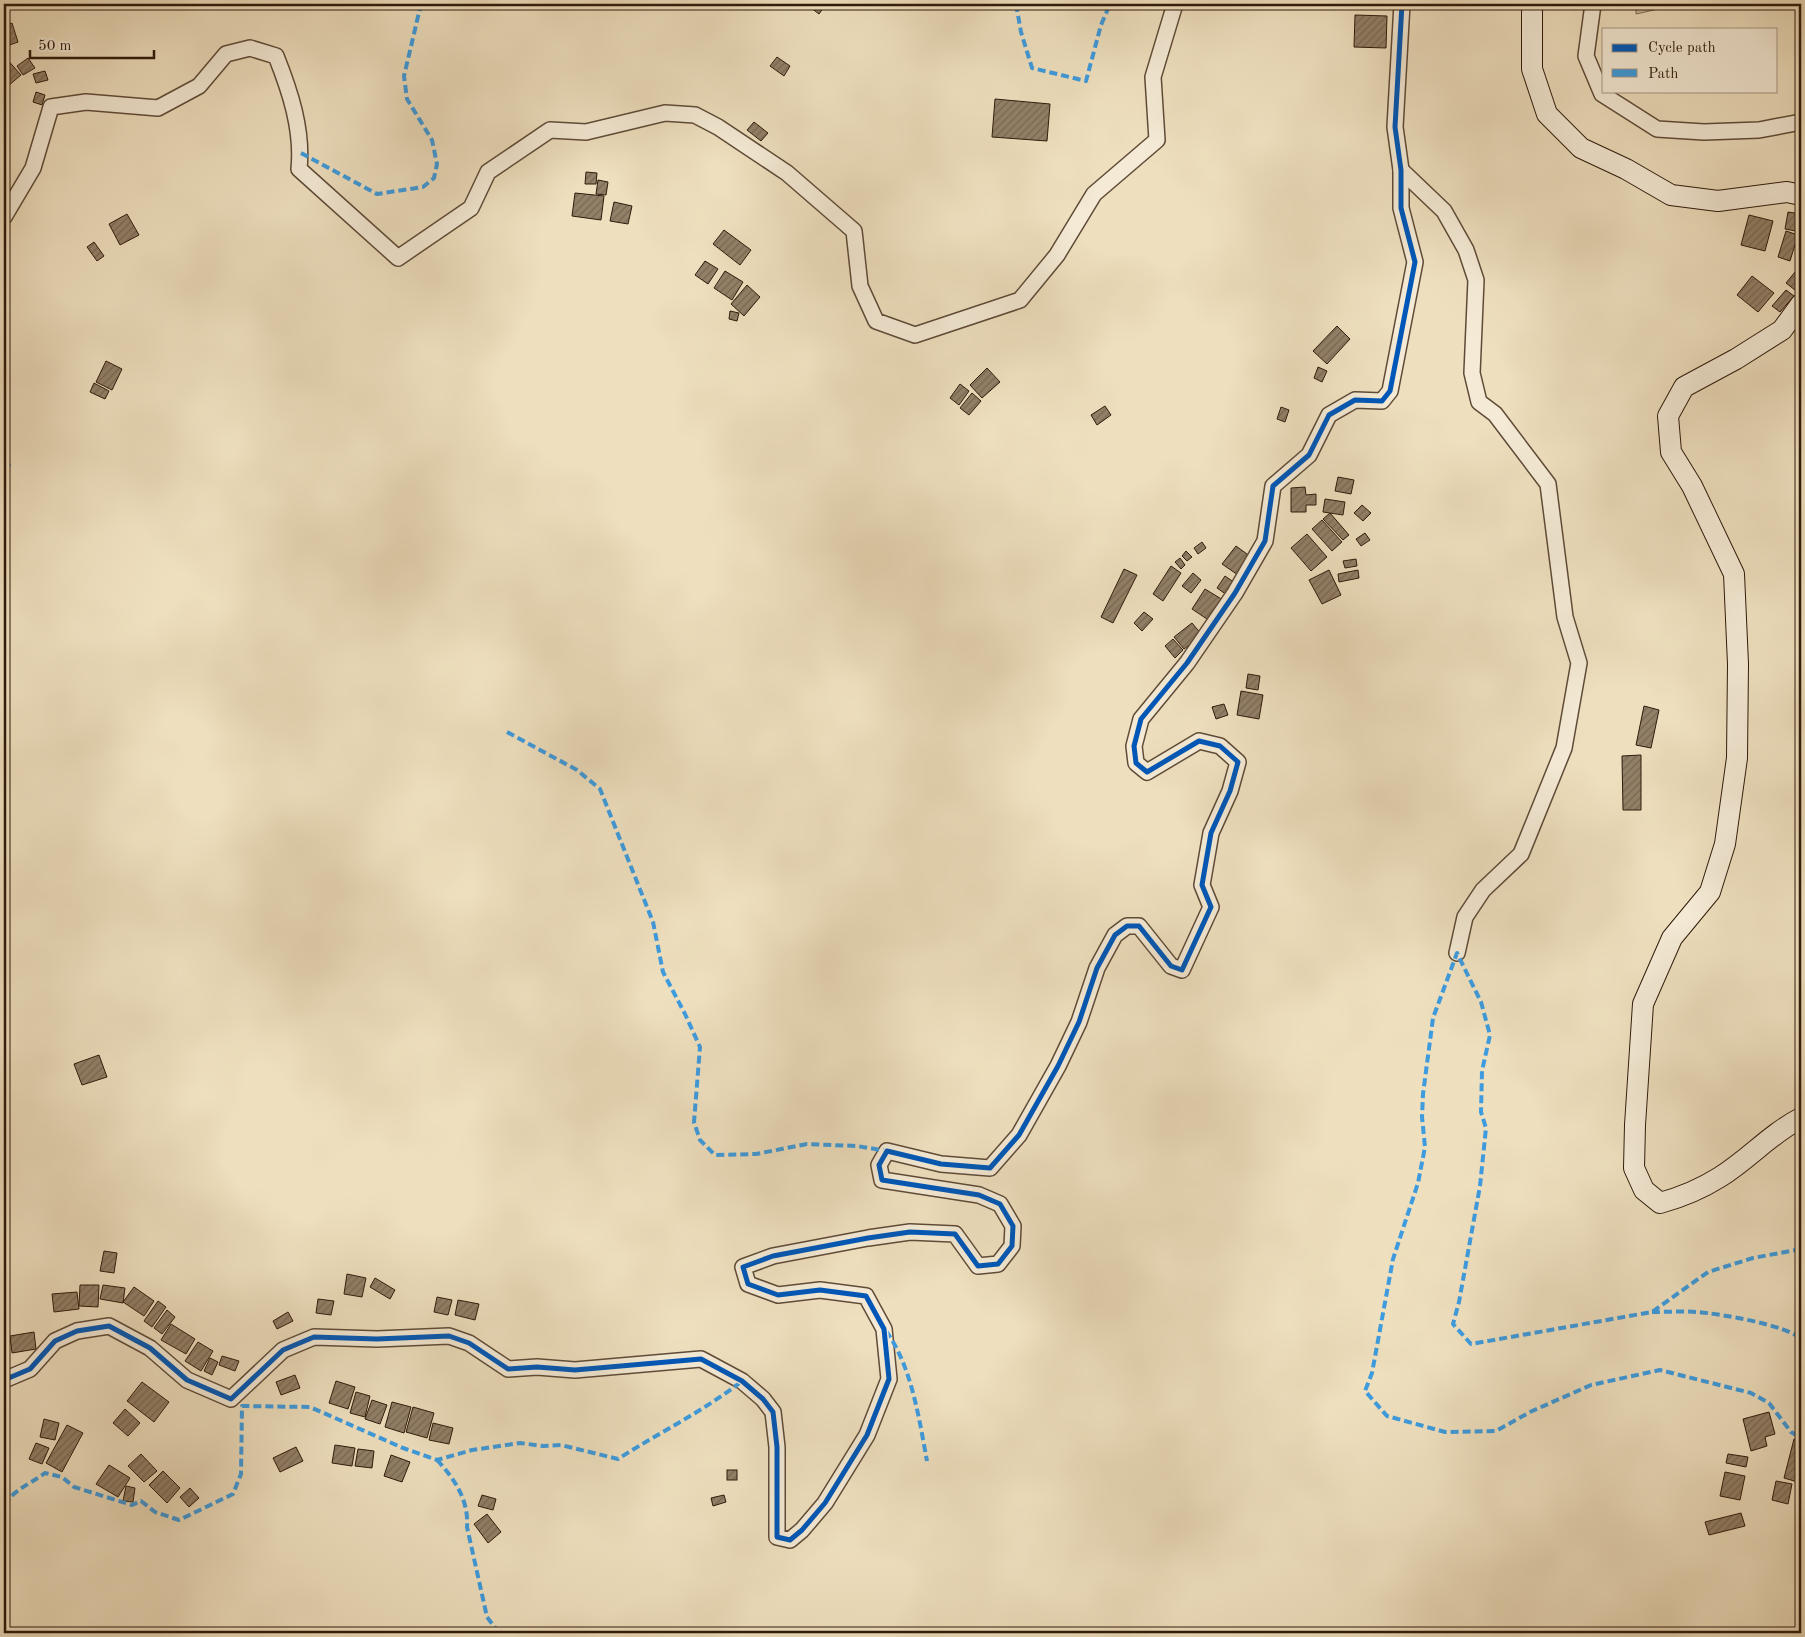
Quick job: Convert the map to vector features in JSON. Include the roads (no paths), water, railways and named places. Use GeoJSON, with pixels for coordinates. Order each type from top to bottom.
{"type":"FeatureCollection","features":[{"type":"Feature","properties":{"kind":"main road"},"geometry":{"type":"LineString","coordinates":[[1532,4],[1532,69],[1547,114],[1581,148],[1626,169],[1671,195],[1718,201],[1786,192],[1801,195]]}},
{"type":"Feature","properties":{"kind":"main road"},"geometry":{"type":"LineString","coordinates":[[1801,304],[1782,330],[1736,359],[1684,387],[1668,416],[1671,452],[1692,486],[1734,574],[1738,664],[1737,758],[1725,844],[1710,892],[1672,938],[1643,1004],[1634,1168],[1644,1190],[1660,1203],[1688,1195],[1721,1176],[1780,1129],[1801,1118]]}},
{"type":"Feature","properties":{"kind":"street"},"geometry":{"type":"LineString","coordinates":[[4,217],[33,168],[52,107],[86,102],[158,108],[200,86],[226,54],[250,48],[276,56],[288,86],[300,138],[299,169],[398,258],[471,208],[488,172],[550,130],[586,132],[665,113],[695,115],[718,127],[787,173],[854,231],[860,286],[876,321],[915,335],[1020,300],[1057,256],[1094,194],[1157,140],[1153,77],[1176,4]]}},
{"type":"Feature","properties":{"kind":"street"},"geometry":{"type":"LineString","coordinates":[[4,1380],[30,1369],[55,1341],[77,1332],[109,1326],[150,1348],[187,1380],[231,1399],[283,1350],[314,1337],[377,1339],[449,1336],[469,1343],[508,1368],[537,1367],[574,1370],[700,1359],[742,1381],[763,1399],[772,1412],[777,1447],[777,1536],[790,1540],[802,1530],[825,1503],[867,1436],[889,1379],[884,1329],[866,1296],[820,1290],[778,1295],[748,1284],[743,1267],[773,1256],[910,1232],[955,1234],[978,1266],[998,1264],[1012,1246],[1014,1226],[1000,1204],[978,1196],[882,1180],[879,1165],[887,1151],[941,1164],[990,1168],[1019,1135],[1058,1066],[1079,1022],[1097,968],[1115,935],[1127,926],[1139,926],[1171,966],[1182,970],[1212,907],[1202,885],[1211,833],[1230,791],[1238,762],[1220,746],[1199,741],[1147,772],[1136,763],[1134,746],[1141,719],[1187,663],[1235,593],[1265,541],[1273,486],[1309,455],[1329,416],[1355,400],[1382,401],[1390,391],[1415,262],[1401,208],[1401,170],[1395,127],[1402,4]]}},
{"type":"Feature","properties":{"kind":"street"},"geometry":{"type":"LineString","coordinates":[[1593,4],[1586,56],[1602,94],[1657,129],[1704,132],[1759,130],[1801,122]]}},
{"type":"Feature","properties":{"kind":"street"},"geometry":{"type":"LineString","coordinates":[[1401,170],[1444,211],[1466,250],[1476,280],[1472,373],[1479,402],[1495,414],[1548,484],[1565,617],[1579,663],[1564,748],[1522,854],[1478,897],[1465,917],[1457,952]]}}]}
